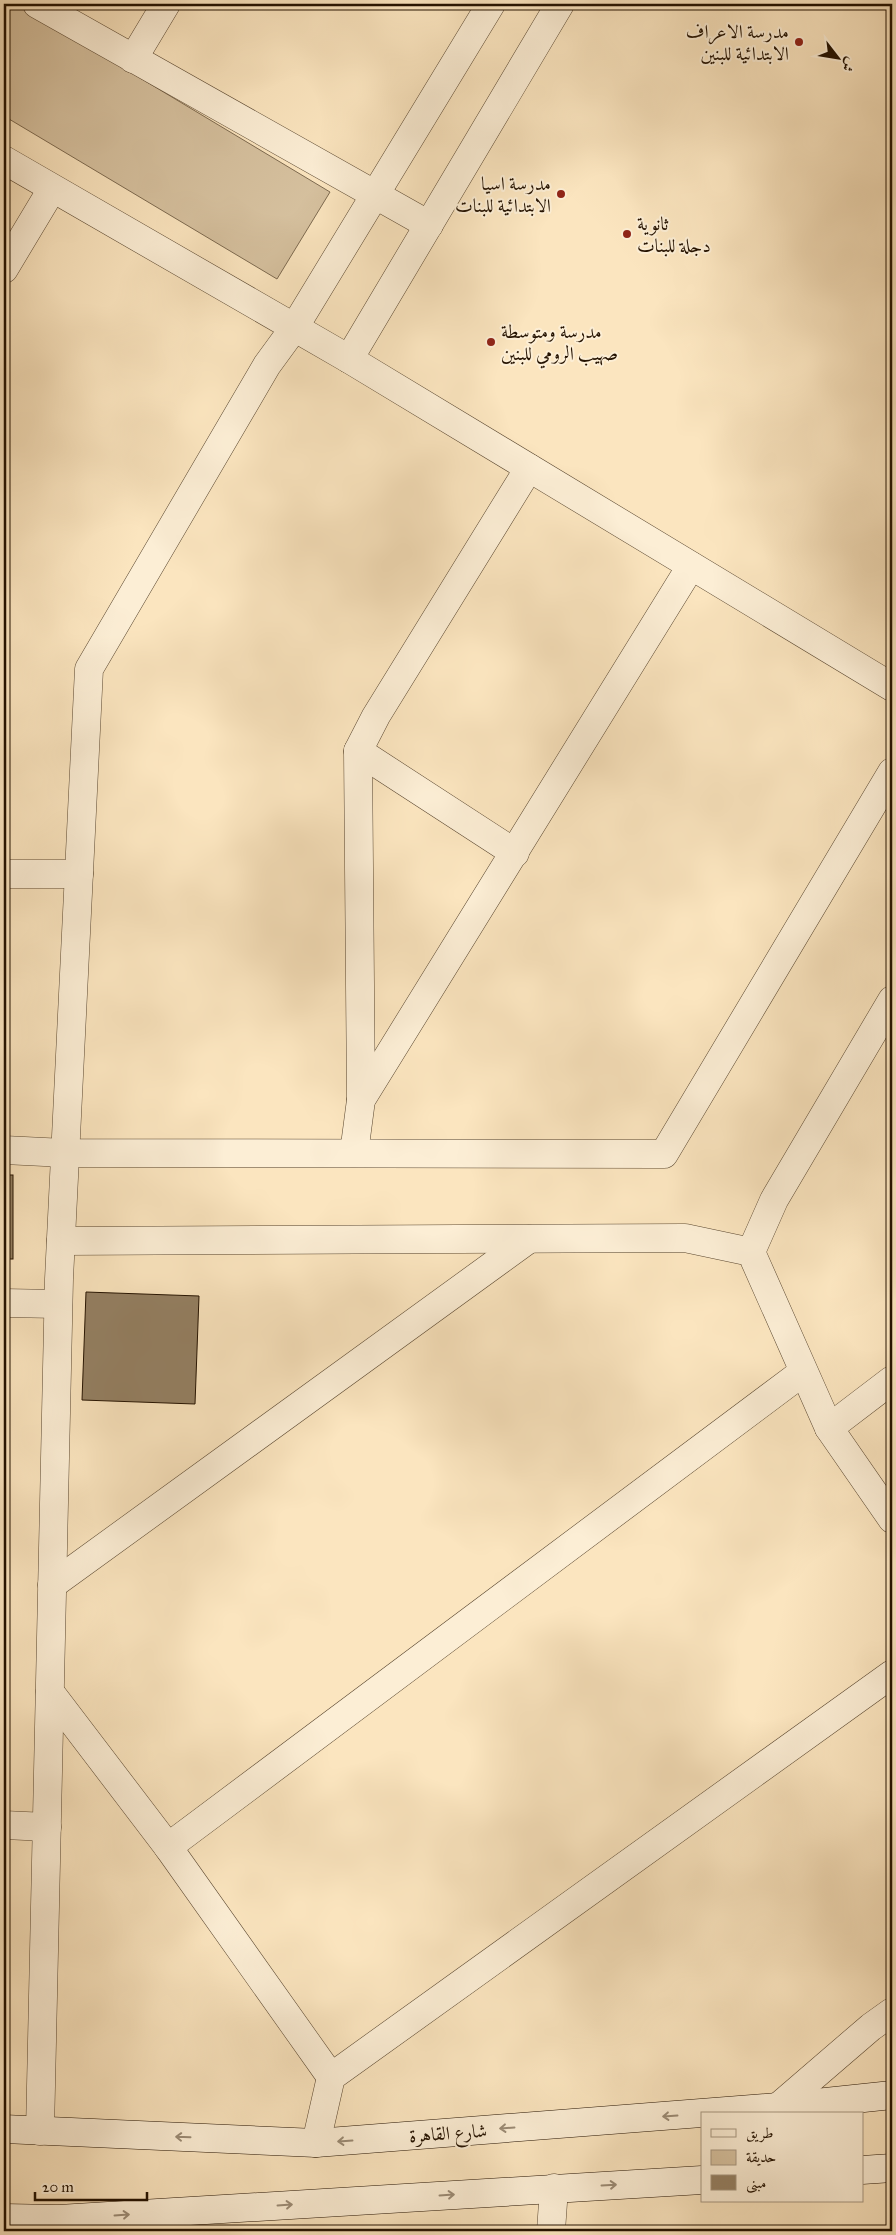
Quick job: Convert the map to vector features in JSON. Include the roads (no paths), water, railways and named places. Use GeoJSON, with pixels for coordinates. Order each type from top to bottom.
{"type":"FeatureCollection","features":[{"type":"Feature","properties":{"kind":"street"},"geometry":{"type":"LineString","coordinates":[[38,4],[429,225]]}},
{"type":"Feature","properties":{"kind":"street"},"geometry":{"type":"LineString","coordinates":[[133,59],[166,4]]}},
{"type":"Feature","properties":{"kind":"street"},"geometry":{"type":"LineString","coordinates":[[40,2131],[58,1304],[89,669],[266,366],[294,328],[491,4]]}},
{"type":"Feature","properties":{"kind":"street"},"geometry":{"type":"LineString","coordinates":[[349,359],[560,4]]}},
{"type":"Feature","properties":{"kind":"street"},"geometry":{"type":"LineString","coordinates":[[4,160],[349,359],[892,688]]}},
{"type":"Feature","properties":{"kind":"street"},"geometry":{"type":"LineString","coordinates":[[4,269],[52,189]]}},
{"type":"Feature","properties":{"kind":"street"},"geometry":{"type":"LineString","coordinates":[[354,1154],[361,1100],[358,751],[376,716],[528,468]]}},
{"type":"Feature","properties":{"kind":"street"},"geometry":{"type":"LineString","coordinates":[[361,1100],[691,566]]}},
{"type":"Feature","properties":{"kind":"street"},"geometry":{"type":"LineString","coordinates":[[358,751],[515,853]]}},
{"type":"Feature","properties":{"kind":"street"},"geometry":{"type":"LineString","coordinates":[[4,1150],[65,1153],[664,1154],[892,772]]}},
{"type":"Feature","properties":{"kind":"street"},"geometry":{"type":"LineString","coordinates":[[4,874],[79,874]]}},
{"type":"Feature","properties":{"kind":"street"},"geometry":{"type":"LineString","coordinates":[[892,1000],[774,1200],[751,1252],[829,1428],[892,1519]]}},
{"type":"Feature","properties":{"kind":"street"},"geometry":{"type":"LineString","coordinates":[[52,1585],[529,1238]]}},
{"type":"Feature","properties":{"kind":"street"},"geometry":{"type":"LineString","coordinates":[[61,1240],[685,1238],[751,1252]]}},
{"type":"Feature","properties":{"kind":"street"},"geometry":{"type":"LineString","coordinates":[[4,1303],[58,1304]]}},
{"type":"Feature","properties":{"kind":"street"},"geometry":{"type":"LineString","coordinates":[[168,1848],[803,1372]]}},
{"type":"Feature","properties":{"kind":"street"},"geometry":{"type":"LineString","coordinates":[[829,1428],[892,1380]]}},
{"type":"Feature","properties":{"kind":"street"},"geometry":{"type":"LineString","coordinates":[[316,2143],[331,2077],[892,1674]]}},
{"type":"Feature","properties":{"kind":"street"},"geometry":{"type":"LineString","coordinates":[[50,1692],[168,1848],[331,2077]]}},
{"type":"Feature","properties":{"kind":"street"},"geometry":{"type":"LineString","coordinates":[[4,1825],[47,1827]]}},
{"type":"Feature","properties":{"kind":"street"},"geometry":{"type":"LineString","coordinates":[[778,2107],[871,2027],[892,2012]]}},
{"type":"Feature","properties":{"kind":"street","name":"شارع القاهرة"},"geometry":{"type":"LineString","coordinates":[[714,2112],[892,2095]]}},
{"type":"Feature","properties":{"kind":"street","name":"شارع القاهرة"},"geometry":{"type":"LineString","coordinates":[[4,2129],[316,2143],[701,2113]]}},
{"type":"Feature","properties":{"kind":"street"},"geometry":{"type":"LineString","coordinates":[[864,2170],[892,2168]]}},
{"type":"Feature","properties":{"kind":"street"},"geometry":{"type":"LineString","coordinates":[[4,2218],[59,2225],[554,2188],[701,2180]]}},
{"type":"Feature","properties":{"kind":"street"},"geometry":{"type":"LineString","coordinates":[[551,2231],[554,2188]]}},
{"type":"Feature","properties":{"kind":"place","name":"مدرسة الاعراف الابتدائية للبنين"},"geometry":{"type":"Point","coordinates":[799,42]}},
{"type":"Feature","properties":{"kind":"place","name":"مدرسة اسيا الابتدائية للبنات"},"geometry":{"type":"Point","coordinates":[561,194]}},
{"type":"Feature","properties":{"kind":"place","name":"ثانوية دجلة للبنات"},"geometry":{"type":"Point","coordinates":[627,234]}},
{"type":"Feature","properties":{"kind":"place","name":"مدرسة ومتوسطة صهيب الرومي للبنين"},"geometry":{"type":"Point","coordinates":[491,342]}}]}
